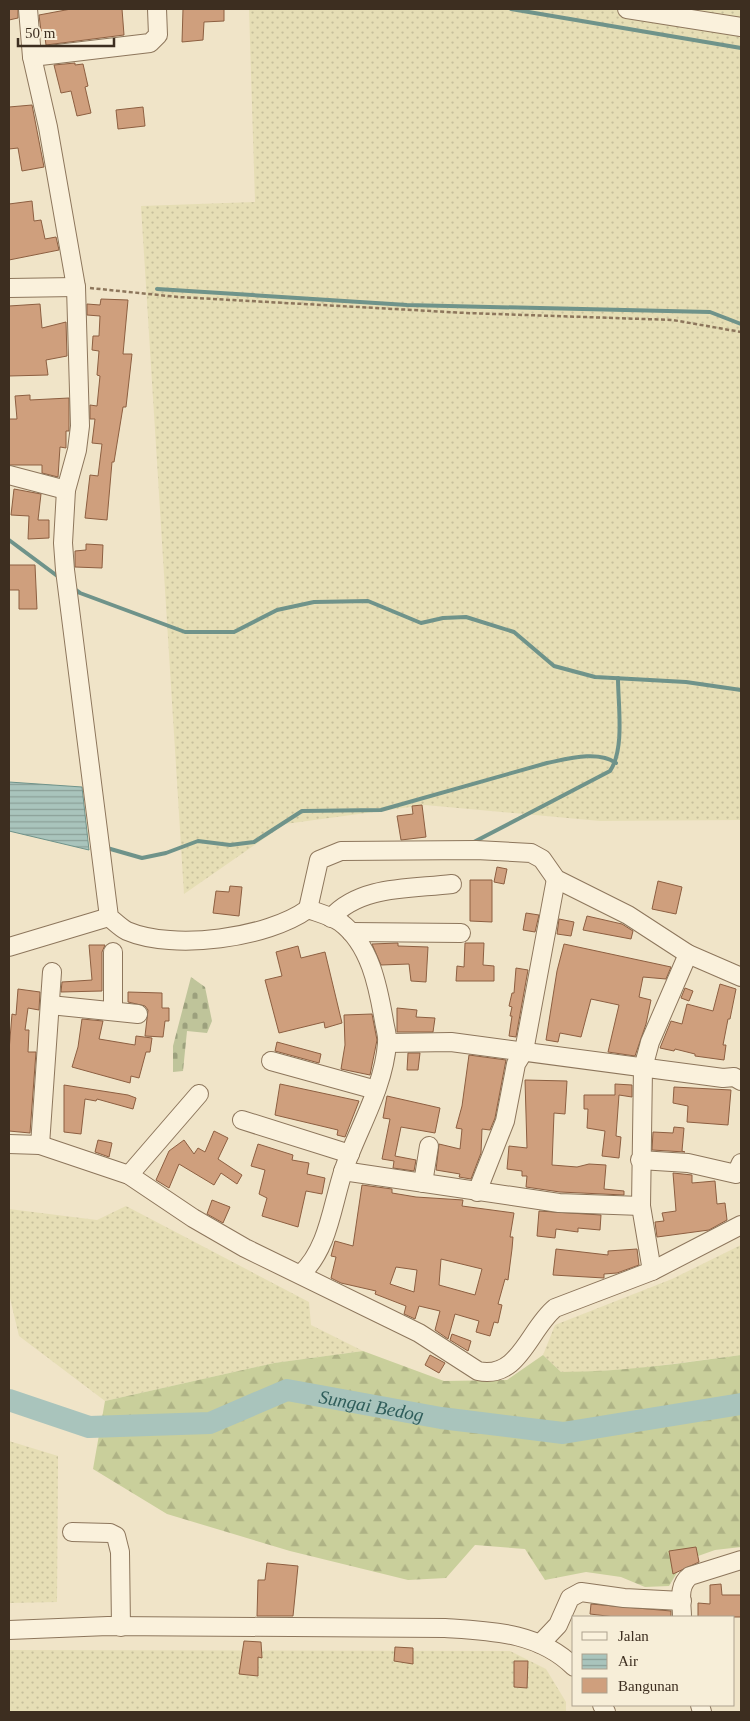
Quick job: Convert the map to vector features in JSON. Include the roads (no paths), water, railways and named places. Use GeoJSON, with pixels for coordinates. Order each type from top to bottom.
{"type":"FeatureCollection","features":[{"type":"Feature","properties":{"kind":"street"},"geometry":{"type":"LineString","coordinates":[[28,9],[32,57],[48,127],[76,287],[80,426],[77,450],[66,490],[63,544],[109,917],[126,931],[177,941],[242,935],[265,930],[290,920],[308,909],[319,860],[341,851],[476,850],[531,853],[542,859],[556,879],[628,915],[688,954],[741,977]]}},
{"type":"Feature","properties":{"kind":"street"},"geometry":{"type":"LineString","coordinates":[[32,57],[150,43],[158,35],[157,9]]}},
{"type":"Feature","properties":{"kind":"street"},"geometry":{"type":"LineString","coordinates":[[627,9],[741,27]]}},
{"type":"Feature","properties":{"kind":"street"},"geometry":{"type":"LineString","coordinates":[[9,288],[76,287]]}},
{"type":"Feature","properties":{"kind":"street"},"geometry":{"type":"LineString","coordinates":[[9,475],[66,490]]}},
{"type":"Feature","properties":{"kind":"street"},"geometry":{"type":"LineString","coordinates":[[477,1192],[505,1121],[516,1064],[524,1051],[556,879]]}},
{"type":"Feature","properties":{"kind":"street"},"geometry":{"type":"LineString","coordinates":[[332,918],[347,903],[369,894],[452,884]]}},
{"type":"Feature","properties":{"kind":"street"},"geometry":{"type":"LineString","coordinates":[[301,1274],[312,1264],[320,1250],[343,1171],[376,1090],[387,1043],[379,996],[370,963],[351,932],[332,918],[308,909]]}},
{"type":"Feature","properties":{"kind":"street"},"geometry":{"type":"LineString","coordinates":[[9,947],[109,917]]}},
{"type":"Feature","properties":{"kind":"street"},"geometry":{"type":"LineString","coordinates":[[351,932],[461,933]]}},
{"type":"Feature","properties":{"kind":"street"},"geometry":{"type":"LineString","coordinates":[[112,952],[113,1011]]}},
{"type":"Feature","properties":{"kind":"street"},"geometry":{"type":"LineString","coordinates":[[652,1270],[641,1206],[643,1182],[640,1160],[643,1068],[650,1042],[688,954]]}},
{"type":"Feature","properties":{"kind":"street"},"geometry":{"type":"LineString","coordinates":[[40,1145],[52,972]]}},
{"type":"Feature","properties":{"kind":"street"},"geometry":{"type":"LineString","coordinates":[[50,1005],[138,1014]]}},
{"type":"Feature","properties":{"kind":"street"},"geometry":{"type":"LineString","coordinates":[[387,1043],[451,1042],[723,1078],[739,1076]]}},
{"type":"Feature","properties":{"kind":"street"},"geometry":{"type":"LineString","coordinates":[[271,1061],[376,1090]]}},
{"type":"Feature","properties":{"kind":"street"},"geometry":{"type":"LineString","coordinates":[[129,1175],[199,1094]]}},
{"type":"Feature","properties":{"kind":"street"},"geometry":{"type":"LineString","coordinates":[[242,1120],[350,1154]]}},
{"type":"Feature","properties":{"kind":"street"},"geometry":{"type":"LineString","coordinates":[[9,1144],[40,1145],[129,1175],[193,1218],[245,1248],[419,1333],[478,1372],[488,1374],[504,1370],[511,1364],[524,1349],[543,1318],[555,1308],[652,1270],[741,1225]]}},
{"type":"Feature","properties":{"kind":"street"},"geometry":{"type":"LineString","coordinates":[[423,1183],[429,1146]]}},
{"type":"Feature","properties":{"kind":"street"},"geometry":{"type":"LineString","coordinates":[[640,1160],[688,1163],[736,1174],[739,1173],[741,1163]]}},
{"type":"Feature","properties":{"kind":"street"},"geometry":{"type":"LineString","coordinates":[[343,1171],[560,1203],[641,1206]]}},
{"type":"Feature","properties":{"kind":"street"},"geometry":{"type":"LineString","coordinates":[[72,1532],[110,1533],[116,1536],[120,1552],[121,1627]]}},
{"type":"Feature","properties":{"kind":"street"},"geometry":{"type":"LineString","coordinates":[[540,1644],[558,1625],[570,1598],[581,1592],[682,1609],[683,1581],[690,1576],[741,1560]]}},
{"type":"Feature","properties":{"kind":"street"},"geometry":{"type":"LineString","coordinates":[[9,1630],[121,1627],[445,1628],[510,1634],[530,1638],[565,1658],[572,1665]]}},
{"type":"Feature","properties":{"kind":"water"},"geometry":{"type":"Polygon","coordinates":[[[9,782],[82,787],[89,850],[9,831],[9,782]]]}},
{"type":"Feature","properties":{"kind":"waterway"},"geometry":{"type":"LineString","coordinates":[[511,9],[741,48]]}},
{"type":"Feature","properties":{"kind":"waterway"},"geometry":{"type":"LineString","coordinates":[[157,289],[407,305],[710,312],[741,324]]}},
{"type":"Feature","properties":{"kind":"waterway"},"geometry":{"type":"LineString","coordinates":[[9,540],[60,578]]}},
{"type":"Feature","properties":{"kind":"waterway"},"geometry":{"type":"LineString","coordinates":[[73,588],[80,593],[185,632],[234,632],[277,610],[314,602],[368,601],[421,623],[443,618],[466,617],[514,632],[554,666],[595,677],[686,682],[741,690]]}},
{"type":"Feature","properties":{"kind":"waterway"},"geometry":{"type":"LineString","coordinates":[[470,844],[610,771],[618,751],[618,678]]}},
{"type":"Feature","properties":{"kind":"waterway"},"geometry":{"type":"LineString","coordinates":[[107,848],[142,858],[166,853],[198,841],[230,845],[254,842],[302,811],[381,810],[547,763],[573,758],[592,756],[609,759],[616,763]]}},
{"type":"Feature","properties":{"kind":"waterway","name":"Sungai Bedog"},"geometry":{"type":"LineString","coordinates":[[9,1400],[89,1427],[210,1423],[287,1390],[441,1418],[563,1433],[741,1404]]}},
{"type":"Feature","properties":{"kind":"waterway","name":"Sungai Bedog"},"geometry":{"type":"LineString","coordinates":[[9,1407],[22,1405]]}}]}
